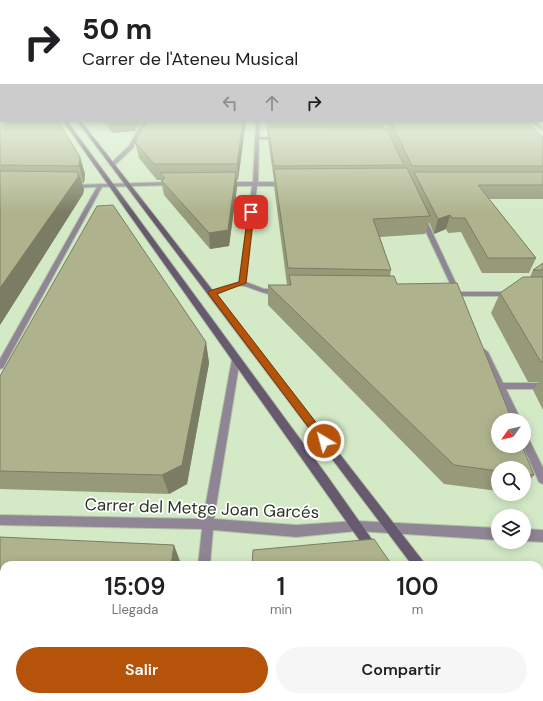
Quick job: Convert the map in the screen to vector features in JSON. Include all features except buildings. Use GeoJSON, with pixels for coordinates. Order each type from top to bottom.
{"type":"FeatureCollection","features":[{"type":"Feature","properties":{"kind":"street"},"geometry":{"type":"LineString","coordinates":[[84,148],[381,561]]}},
{"type":"Feature","properties":{"kind":"street"},"geometry":{"type":"LineString","coordinates":[[100,148],[416,561]]}},
{"type":"Feature","properties":{"kind":"street"},"geometry":{"type":"LineString","coordinates":[[113,164],[130,148]]}},
{"type":"Feature","properties":{"kind":"street"},"geometry":{"type":"LineString","coordinates":[[242,283],[255,184],[257,148]]}},
{"type":"Feature","properties":{"kind":"street"},"geometry":{"type":"LineString","coordinates":[[68,186],[179,184]]}},
{"type":"Feature","properties":{"kind":"street"},"geometry":{"type":"LineString","coordinates":[[217,184],[295,184]]}},
{"type":"Feature","properties":{"kind":"street"},"geometry":{"type":"LineString","coordinates":[[0,366],[100,186]]}},
{"type":"Feature","properties":{"kind":"street"},"geometry":{"type":"LineString","coordinates":[[419,210],[460,297]]}},
{"type":"Feature","properties":{"kind":"street"},"geometry":{"type":"LineString","coordinates":[[212,293],[242,283],[263,291],[287,291]]}},
{"type":"Feature","properties":{"kind":"street"},"geometry":{"type":"LineString","coordinates":[[446,294],[460,297],[521,294]]}},
{"type":"Feature","properties":{"kind":"street"},"geometry":{"type":"LineString","coordinates":[[481,344],[513,413]]}},
{"type":"Feature","properties":{"kind":"street"},"geometry":{"type":"LineString","coordinates":[[204,561],[208,524],[236,359]]}},
{"type":"Feature","properties":{"kind":"street"},"geometry":{"type":"LineString","coordinates":[[500,386],[543,386]]}},
{"type":"Feature","properties":{"kind":"street"},"geometry":{"type":"LineString","coordinates":[[531,453],[543,479]]}},
{"type":"Feature","properties":{"kind":"street","name":"Carrer del Metge Joan Garcés"},"geometry":{"type":"LineString","coordinates":[[0,520],[208,524],[296,531],[357,526],[491,534]]}},
{"type":"Feature","properties":{"kind":"street"},"geometry":{"type":"LineString","coordinates":[[531,535],[543,536]]}},
{"type":"Feature","properties":{"kind":"route"},"geometry":{"type":"LineString","coordinates":[[251,212],[242,283],[212,293],[324,441]]}}]}
